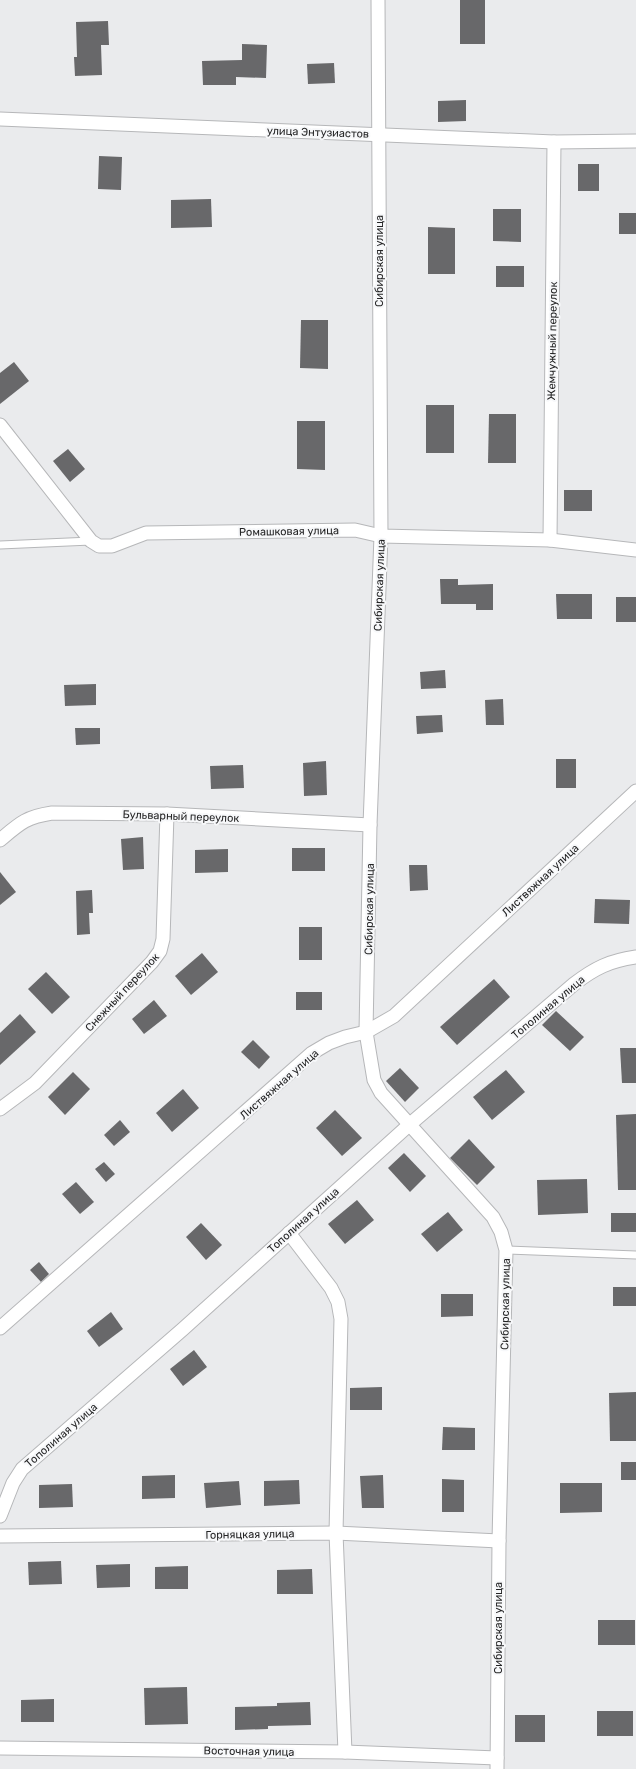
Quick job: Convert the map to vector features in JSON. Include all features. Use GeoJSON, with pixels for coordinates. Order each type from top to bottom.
{"type":"FeatureCollection","features":[{"type":"Feature","properties":{"kind":"street","name":"Сибирская улица"},"geometry":{"type":"LineString","coordinates":[[378,0],[381,536],[370,825],[366,1032],[374,1080],[381,1094],[493,1217],[502,1232],[506,1250],[499,1541],[497,1763]]}},
{"type":"Feature","properties":{"kind":"street","name":"улица Энтузиастов"},"geometry":{"type":"LineString","coordinates":[[0,119],[554,142],[636,141]]}},
{"type":"Feature","properties":{"kind":"street","name":"Жемчужный переулок"},"geometry":{"type":"LineString","coordinates":[[550,540],[554,142]]}},
{"type":"Feature","properties":{"kind":"street"},"geometry":{"type":"LineString","coordinates":[[0,425],[91,541]]}},
{"type":"Feature","properties":{"kind":"street","name":"Ромашковая улица"},"geometry":{"type":"LineString","coordinates":[[91,541],[99,546],[112,546],[146,532],[355,530],[381,536],[550,540],[636,550]]}},
{"type":"Feature","properties":{"kind":"street","name":"Листвяжная улица"},"geometry":{"type":"LineString","coordinates":[[0,1328],[312,1053],[345,1036],[366,1032],[394,1016],[636,791]]}},
{"type":"Feature","properties":{"kind":"street","name":"Бульварный переулок"},"geometry":{"type":"LineString","coordinates":[[0,840],[20,822],[34,816],[52,814],[167,814],[370,825]]}},
{"type":"Feature","properties":{"kind":"street","name":"Снежный переулок"},"geometry":{"type":"LineString","coordinates":[[0,1109],[35,1084],[152,962],[160,951],[163,938],[167,814]]}},
{"type":"Feature","properties":{"kind":"street","name":"Тополиная улица"},"geometry":{"type":"LineString","coordinates":[[0,1516],[13,1483],[22,1469],[183,1329],[409,1125],[574,984],[595,968],[621,959],[636,957]]}},
{"type":"Feature","properties":{"kind":"street"},"geometry":{"type":"LineString","coordinates":[[289,1233],[331,1288],[338,1302],[341,1319],[336,1533],[345,1752]]}},
{"type":"Feature","properties":{"kind":"street","name":"Горняцкая улица"},"geometry":{"type":"LineString","coordinates":[[0,1536],[336,1533],[499,1541]]}},
{"type":"Feature","properties":{"kind":"street","name":"Восточная улица"},"geometry":{"type":"LineString","coordinates":[[0,1748],[345,1752],[497,1763]]}},
{"type":"Feature","properties":{"kind":"lane"},"geometry":{"type":"LineString","coordinates":[[0,545],[91,541]]}},
{"type":"Feature","properties":{"kind":"lane"},"geometry":{"type":"LineString","coordinates":[[506,1250],[636,1255]]}},
{"type":"Feature","properties":{"kind":"building"},"geometry":{"type":"Polygon","coordinates":[[[460,0],[485,0],[485,44],[460,44],[460,0]]]}},
{"type":"Feature","properties":{"kind":"building"},"geometry":{"type":"Polygon","coordinates":[[[108,21],[109,45],[101,45],[102,75],[75,76],[74,57],[77,57],[76,22],[108,21]]]}},
{"type":"Feature","properties":{"kind":"building"},"geometry":{"type":"Polygon","coordinates":[[[242,44],[267,45],[266,78],[236,77],[236,85],[203,85],[202,61],[242,60],[242,44]]]}},
{"type":"Feature","properties":{"kind":"building"},"geometry":{"type":"Polygon","coordinates":[[[334,63],[335,83],[308,84],[307,64],[334,63]]]}},
{"type":"Feature","properties":{"kind":"building"},"geometry":{"type":"Polygon","coordinates":[[[466,100],[466,121],[438,122],[438,101],[466,100]]]}},
{"type":"Feature","properties":{"kind":"building"},"geometry":{"type":"Polygon","coordinates":[[[99,156],[122,157],[121,190],[98,189],[99,156]]]}},
{"type":"Feature","properties":{"kind":"building"},"geometry":{"type":"Polygon","coordinates":[[[578,164],[599,164],[599,191],[578,191],[578,164]]]}},
{"type":"Feature","properties":{"kind":"building"},"geometry":{"type":"Polygon","coordinates":[[[211,199],[212,227],[171,228],[171,200],[211,199]]]}},
{"type":"Feature","properties":{"kind":"building"},"geometry":{"type":"Polygon","coordinates":[[[493,209],[521,209],[521,242],[493,241],[493,209]]]}},
{"type":"Feature","properties":{"kind":"building"},"geometry":{"type":"Polygon","coordinates":[[[619,213],[636,213],[636,234],[619,234],[619,213]]]}},
{"type":"Feature","properties":{"kind":"building"},"geometry":{"type":"Polygon","coordinates":[[[428,227],[455,228],[455,274],[428,274],[428,227]]]}},
{"type":"Feature","properties":{"kind":"building"},"geometry":{"type":"Polygon","coordinates":[[[496,266],[524,266],[524,287],[496,287],[496,266]]]}},
{"type":"Feature","properties":{"kind":"building"},"geometry":{"type":"Polygon","coordinates":[[[301,320],[328,320],[328,369],[300,368],[301,320]]]}},
{"type":"Feature","properties":{"kind":"building"},"geometry":{"type":"Polygon","coordinates":[[[14,362],[29,381],[0,404],[0,373],[14,362]]]}},
{"type":"Feature","properties":{"kind":"building"},"geometry":{"type":"Polygon","coordinates":[[[426,405],[454,405],[454,453],[426,453],[426,405]]]}},
{"type":"Feature","properties":{"kind":"building"},"geometry":{"type":"Polygon","coordinates":[[[489,414],[516,414],[516,463],[488,463],[489,414]]]}},
{"type":"Feature","properties":{"kind":"building"},"geometry":{"type":"Polygon","coordinates":[[[297,421],[325,421],[325,470],[297,469],[297,421]]]}},
{"type":"Feature","properties":{"kind":"building"},"geometry":{"type":"Polygon","coordinates":[[[68,449],[85,469],[70,482],[53,461],[68,449]]]}},
{"type":"Feature","properties":{"kind":"building"},"geometry":{"type":"Polygon","coordinates":[[[564,490],[592,490],[592,511],[564,511],[564,490]]]}},
{"type":"Feature","properties":{"kind":"building"},"geometry":{"type":"Polygon","coordinates":[[[440,579],[458,579],[458,585],[493,584],[493,610],[476,610],[476,604],[441,604],[440,579]]]}},
{"type":"Feature","properties":{"kind":"building"},"geometry":{"type":"Polygon","coordinates":[[[556,594],[592,594],[592,619],[557,619],[556,594]]]}},
{"type":"Feature","properties":{"kind":"building"},"geometry":{"type":"Polygon","coordinates":[[[616,597],[636,597],[636,622],[616,622],[616,597]]]}},
{"type":"Feature","properties":{"kind":"building"},"geometry":{"type":"Polygon","coordinates":[[[445,670],[446,688],[421,689],[420,672],[445,670]]]}},
{"type":"Feature","properties":{"kind":"building"},"geometry":{"type":"Polygon","coordinates":[[[96,684],[96,705],[65,706],[64,685],[96,684]]]}},
{"type":"Feature","properties":{"kind":"building"},"geometry":{"type":"Polygon","coordinates":[[[503,699],[504,725],[486,725],[485,700],[503,699]]]}},
{"type":"Feature","properties":{"kind":"building"},"geometry":{"type":"Polygon","coordinates":[[[442,715],[443,732],[417,734],[416,716],[442,715]]]}},
{"type":"Feature","properties":{"kind":"building"},"geometry":{"type":"Polygon","coordinates":[[[75,728],[100,728],[100,744],[76,745],[75,728]]]}},
{"type":"Feature","properties":{"kind":"building"},"geometry":{"type":"Polygon","coordinates":[[[556,759],[576,759],[576,788],[556,788],[556,759]]]}},
{"type":"Feature","properties":{"kind":"building"},"geometry":{"type":"Polygon","coordinates":[[[326,761],[327,795],[304,796],[303,763],[326,761]]]}},
{"type":"Feature","properties":{"kind":"building"},"geometry":{"type":"Polygon","coordinates":[[[243,765],[244,788],[211,789],[210,766],[243,765]]]}},
{"type":"Feature","properties":{"kind":"building"},"geometry":{"type":"Polygon","coordinates":[[[143,837],[144,869],[123,870],[121,839],[143,837]]]}},
{"type":"Feature","properties":{"kind":"building"},"geometry":{"type":"Polygon","coordinates":[[[292,848],[325,848],[325,871],[292,871],[292,848]]]}},
{"type":"Feature","properties":{"kind":"building"},"geometry":{"type":"Polygon","coordinates":[[[228,849],[228,872],[195,873],[195,850],[228,849]]]}},
{"type":"Feature","properties":{"kind":"building"},"geometry":{"type":"Polygon","coordinates":[[[409,865],[427,865],[428,890],[410,891],[409,865]]]}},
{"type":"Feature","properties":{"kind":"building"},"geometry":{"type":"Polygon","coordinates":[[[0,872],[16,892],[0,905],[0,872]]]}},
{"type":"Feature","properties":{"kind":"building"},"geometry":{"type":"Polygon","coordinates":[[[92,890],[93,913],[89,913],[90,934],[77,935],[76,891],[92,890]]]}},
{"type":"Feature","properties":{"kind":"building"},"geometry":{"type":"Polygon","coordinates":[[[595,899],[630,900],[629,924],[594,923],[595,899]]]}},
{"type":"Feature","properties":{"kind":"building"},"geometry":{"type":"Polygon","coordinates":[[[299,927],[322,927],[322,960],[299,960],[299,927]]]}},
{"type":"Feature","properties":{"kind":"building"},"geometry":{"type":"Polygon","coordinates":[[[202,953],[218,972],[191,995],[175,976],[202,953]]]}},
{"type":"Feature","properties":{"kind":"building"},"geometry":{"type":"Polygon","coordinates":[[[46,972],[70,997],[52,1014],[28,989],[46,972]]]}},
{"type":"Feature","properties":{"kind":"building"},"geometry":{"type":"Polygon","coordinates":[[[494,979],[510,997],[457,1045],[440,1027],[494,979]]]}},
{"type":"Feature","properties":{"kind":"building"},"geometry":{"type":"Polygon","coordinates":[[[296,992],[322,992],[322,1010],[296,1010],[296,992]]]}},
{"type":"Feature","properties":{"kind":"building"},"geometry":{"type":"Polygon","coordinates":[[[154,1000],[167,1016],[144,1034],[132,1019],[154,1000]]]}},
{"type":"Feature","properties":{"kind":"building"},"geometry":{"type":"Polygon","coordinates":[[[556,1011],[584,1037],[570,1051],[542,1025],[556,1011]]]}},
{"type":"Feature","properties":{"kind":"building"},"geometry":{"type":"Polygon","coordinates":[[[20,1014],[36,1032],[0,1065],[0,1033],[20,1014]]]}},
{"type":"Feature","properties":{"kind":"building"},"geometry":{"type":"Polygon","coordinates":[[[253,1040],[270,1057],[259,1069],[241,1052],[253,1040]]]}},
{"type":"Feature","properties":{"kind":"building"},"geometry":{"type":"Polygon","coordinates":[[[620,1048],[636,1048],[636,1083],[622,1083],[620,1048]]]}},
{"type":"Feature","properties":{"kind":"building"},"geometry":{"type":"Polygon","coordinates":[[[400,1068],[419,1088],[405,1102],[386,1081],[400,1068]]]}},
{"type":"Feature","properties":{"kind":"building"},"geometry":{"type":"Polygon","coordinates":[[[506,1070],[525,1092],[492,1120],[473,1097],[506,1070]]]}},
{"type":"Feature","properties":{"kind":"building"},"geometry":{"type":"Polygon","coordinates":[[[73,1072],[90,1089],[65,1115],[48,1097],[73,1072]]]}},
{"type":"Feature","properties":{"kind":"building"},"geometry":{"type":"Polygon","coordinates":[[[183,1089],[199,1108],[172,1132],[156,1113],[183,1089]]]}},
{"type":"Feature","properties":{"kind":"building"},"geometry":{"type":"Polygon","coordinates":[[[335,1110],[362,1138],[342,1156],[316,1128],[335,1110]]]}},
{"type":"Feature","properties":{"kind":"building"},"geometry":{"type":"Polygon","coordinates":[[[636,1114],[636,1190],[618,1190],[616,1115],[636,1114]]]}},
{"type":"Feature","properties":{"kind":"building"},"geometry":{"type":"Polygon","coordinates":[[[120,1120],[130,1132],[114,1146],[104,1135],[120,1120]]]}},
{"type":"Feature","properties":{"kind":"building"},"geometry":{"type":"Polygon","coordinates":[[[469,1139],[495,1167],[477,1185],[450,1158],[469,1139]]]}},
{"type":"Feature","properties":{"kind":"building"},"geometry":{"type":"Polygon","coordinates":[[[404,1153],[426,1176],[410,1192],[388,1168],[404,1153]]]}},
{"type":"Feature","properties":{"kind":"building"},"geometry":{"type":"Polygon","coordinates":[[[104,1162],[115,1174],[106,1182],[95,1169],[104,1162]]]}},
{"type":"Feature","properties":{"kind":"building"},"geometry":{"type":"Polygon","coordinates":[[[587,1179],[588,1213],[538,1215],[537,1180],[587,1179]]]}},
{"type":"Feature","properties":{"kind":"building"},"geometry":{"type":"Polygon","coordinates":[[[76,1182],[94,1202],[80,1214],[62,1194],[76,1182]]]}},
{"type":"Feature","properties":{"kind":"building"},"geometry":{"type":"Polygon","coordinates":[[[357,1200],[374,1220],[345,1244],[328,1224],[357,1200]]]}},
{"type":"Feature","properties":{"kind":"building"},"geometry":{"type":"Polygon","coordinates":[[[448,1212],[463,1230],[437,1252],[421,1234],[448,1212]]]}},
{"type":"Feature","properties":{"kind":"building"},"geometry":{"type":"Polygon","coordinates":[[[611,1213],[636,1213],[636,1232],[611,1232],[611,1213]]]}},
{"type":"Feature","properties":{"kind":"building"},"geometry":{"type":"Polygon","coordinates":[[[201,1223],[222,1245],[206,1260],[186,1237],[201,1223]]]}},
{"type":"Feature","properties":{"kind":"building"},"geometry":{"type":"Polygon","coordinates":[[[39,1262],[49,1274],[41,1282],[30,1270],[39,1262]]]}},
{"type":"Feature","properties":{"kind":"building"},"geometry":{"type":"Polygon","coordinates":[[[613,1287],[636,1287],[636,1306],[613,1306],[613,1287]]]}},
{"type":"Feature","properties":{"kind":"building"},"geometry":{"type":"Polygon","coordinates":[[[441,1294],[473,1294],[473,1316],[441,1317],[441,1294]]]}},
{"type":"Feature","properties":{"kind":"building"},"geometry":{"type":"Polygon","coordinates":[[[111,1312],[123,1329],[99,1347],[87,1331],[111,1312]]]}},
{"type":"Feature","properties":{"kind":"building"},"geometry":{"type":"Polygon","coordinates":[[[194,1350],[207,1367],[183,1386],[170,1369],[194,1350]]]}},
{"type":"Feature","properties":{"kind":"building"},"geometry":{"type":"Polygon","coordinates":[[[382,1387],[382,1410],[350,1410],[350,1388],[382,1387]]]}},
{"type":"Feature","properties":{"kind":"building"},"geometry":{"type":"Polygon","coordinates":[[[636,1392],[636,1441],[610,1441],[609,1393],[636,1392]]]}},
{"type":"Feature","properties":{"kind":"building"},"geometry":{"type":"Polygon","coordinates":[[[443,1427],[475,1428],[475,1450],[442,1450],[443,1427]]]}},
{"type":"Feature","properties":{"kind":"building"},"geometry":{"type":"Polygon","coordinates":[[[621,1462],[636,1462],[636,1480],[621,1480],[621,1462]]]}},
{"type":"Feature","properties":{"kind":"building"},"geometry":{"type":"Polygon","coordinates":[[[175,1475],[175,1498],[142,1499],[142,1476],[175,1475]]]}},
{"type":"Feature","properties":{"kind":"building"},"geometry":{"type":"Polygon","coordinates":[[[383,1475],[384,1508],[362,1508],[360,1476],[383,1475]]]}},
{"type":"Feature","properties":{"kind":"building"},"geometry":{"type":"Polygon","coordinates":[[[442,1479],[464,1480],[464,1512],[442,1512],[442,1479]]]}},
{"type":"Feature","properties":{"kind":"building"},"geometry":{"type":"Polygon","coordinates":[[[299,1480],[300,1504],[264,1506],[264,1481],[299,1480]]]}},
{"type":"Feature","properties":{"kind":"building"},"geometry":{"type":"Polygon","coordinates":[[[239,1481],[241,1505],[206,1508],[204,1483],[239,1481]]]}},
{"type":"Feature","properties":{"kind":"building"},"geometry":{"type":"Polygon","coordinates":[[[560,1483],[602,1483],[602,1512],[560,1513],[560,1483]]]}},
{"type":"Feature","properties":{"kind":"building"},"geometry":{"type":"Polygon","coordinates":[[[72,1484],[73,1507],[39,1508],[39,1485],[72,1484]]]}},
{"type":"Feature","properties":{"kind":"building"},"geometry":{"type":"Polygon","coordinates":[[[61,1561],[62,1584],[29,1585],[28,1562],[61,1561]]]}},
{"type":"Feature","properties":{"kind":"building"},"geometry":{"type":"Polygon","coordinates":[[[130,1564],[130,1587],[97,1588],[96,1565],[130,1564]]]}},
{"type":"Feature","properties":{"kind":"building"},"geometry":{"type":"Polygon","coordinates":[[[188,1566],[188,1589],[155,1589],[155,1567],[188,1566]]]}},
{"type":"Feature","properties":{"kind":"building"},"geometry":{"type":"Polygon","coordinates":[[[312,1569],[313,1594],[277,1594],[277,1570],[312,1569]]]}},
{"type":"Feature","properties":{"kind":"building"},"geometry":{"type":"Polygon","coordinates":[[[598,1620],[635,1620],[635,1645],[598,1645],[598,1620]]]}},
{"type":"Feature","properties":{"kind":"building"},"geometry":{"type":"Polygon","coordinates":[[[187,1687],[188,1724],[145,1725],[144,1688],[187,1687]]]}},
{"type":"Feature","properties":{"kind":"building"},"geometry":{"type":"Polygon","coordinates":[[[54,1699],[54,1722],[21,1722],[21,1700],[54,1699]]]}},
{"type":"Feature","properties":{"kind":"building"},"geometry":{"type":"Polygon","coordinates":[[[310,1702],[311,1725],[268,1726],[268,1729],[235,1730],[235,1707],[277,1706],[277,1703],[310,1702]]]}},
{"type":"Feature","properties":{"kind":"building"},"geometry":{"type":"Polygon","coordinates":[[[597,1711],[633,1711],[633,1736],[597,1736],[597,1711]]]}},
{"type":"Feature","properties":{"kind":"building"},"geometry":{"type":"Polygon","coordinates":[[[515,1715],[545,1715],[545,1742],[515,1742],[515,1715]]]}}]}
